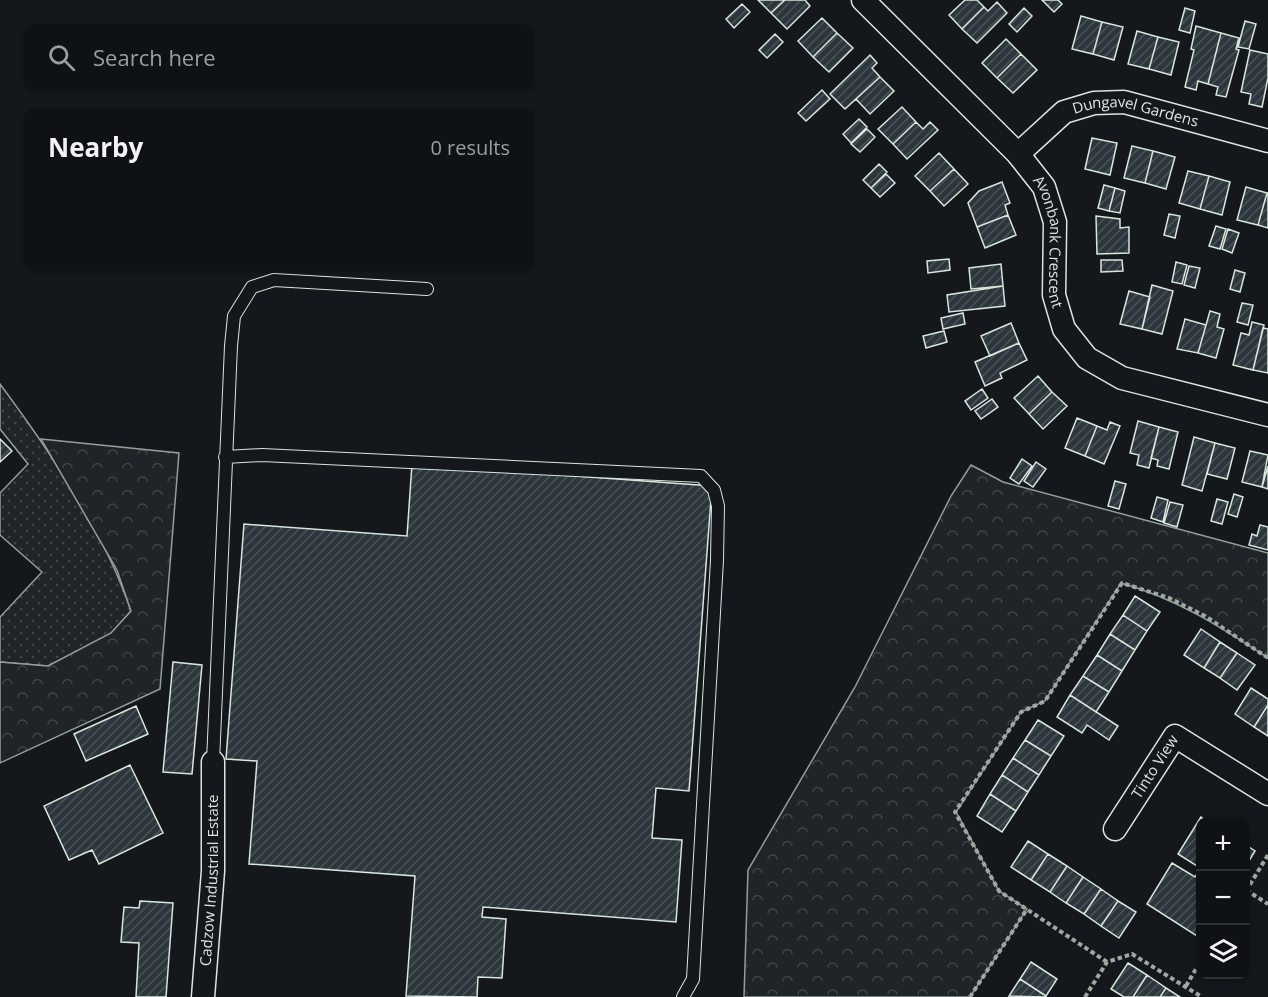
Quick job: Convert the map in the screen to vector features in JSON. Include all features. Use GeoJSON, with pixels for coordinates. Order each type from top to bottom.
{"type":"FeatureCollection","features":[{"type":"Feature","properties":{"kind":"street","name":"Avonbank Crescent"},"geometry":{"type":"LineString","coordinates":[[863,0],[1018,154],[1044,186],[1055,222],[1053,295],[1064,328],[1087,358],[1122,378],[1268,415]]}},
{"type":"Feature","properties":{"kind":"street","name":"Dungavel Gardens"},"geometry":{"type":"LineString","coordinates":[[1018,154],[1064,112],[1094,103],[1124,102],[1268,141]]}},
{"type":"Feature","properties":{"kind":"street","name":"Tinto View"},"geometry":{"type":"LineString","coordinates":[[1115,829],[1175,736],[1268,794]]}},
{"type":"Feature","properties":{"kind":"street","name":"Cadzow Industrial Estate"},"geometry":{"type":"LineString","coordinates":[[202,997],[213,871],[213,762]]}},
{"type":"Feature","properties":{"kind":"lane"},"geometry":{"type":"LineString","coordinates":[[213,762],[225,457],[234,316],[252,287],[274,280],[427,289]]}},
{"type":"Feature","properties":{"kind":"lane"},"geometry":{"type":"LineString","coordinates":[[225,457],[262,455],[701,476],[714,490],[718,506],[717,560],[694,967],[693,978],[683,997]]}},
{"type":"Feature","properties":{"kind":"path"},"geometry":{"type":"LineString","coordinates":[[1107,962],[999,891],[956,812],[1021,712],[1045,701],[1122,583],[1169,598],[1205,616],[1268,658]]}},
{"type":"Feature","properties":{"kind":"path"},"geometry":{"type":"LineString","coordinates":[[1250,884],[1268,855]]}},
{"type":"Feature","properties":{"kind":"path"},"geometry":{"type":"LineString","coordinates":[[1250,893],[1268,904]]}},
{"type":"Feature","properties":{"kind":"path"},"geometry":{"type":"LineString","coordinates":[[970,997],[1027,909]]}},
{"type":"Feature","properties":{"kind":"path"},"geometry":{"type":"LineString","coordinates":[[1085,997],[1107,962],[1132,954],[1202,997]]}},
{"type":"Feature","properties":{"kind":"path"},"geometry":{"type":"LineString","coordinates":[[1186,986],[1196,970]]}},
{"type":"Feature","properties":{"kind":"green space"},"geometry":{"type":"Polygon","coordinates":[[[0,384],[38,437],[91,521],[131,611],[108,637],[48,666],[0,662],[0,617],[42,572],[0,535],[0,493],[28,464],[0,429],[0,384]]]}},
{"type":"Feature","properties":{"kind":"green space"},"geometry":{"type":"Polygon","coordinates":[[[41,439],[179,453],[160,689],[0,763],[0,662],[48,666],[111,633],[131,611],[117,570],[41,439]]]}},
{"type":"Feature","properties":{"kind":"green space"},"geometry":{"type":"Polygon","coordinates":[[[971,465],[1003,482],[1268,553],[1268,658],[1216,625],[1180,606],[1121,583],[1045,701],[1021,712],[956,812],[999,891],[1027,909],[970,997],[744,997],[748,870],[855,687],[951,496],[971,465]]]}},
{"type":"Feature","properties":{"kind":"building"},"geometry":{"type":"Polygon","coordinates":[[[758,0],[785,0],[771,13],[758,0]]]}},
{"type":"Feature","properties":{"kind":"building"},"geometry":{"type":"Polygon","coordinates":[[[785,0],[805,0],[810,6],[787,29],[771,13],[785,0]]]}},
{"type":"Feature","properties":{"kind":"building"},"geometry":{"type":"Polygon","coordinates":[[[965,0],[977,0],[984,7],[962,29],[949,15],[965,0]]]}},
{"type":"Feature","properties":{"kind":"building"},"geometry":{"type":"Polygon","coordinates":[[[1042,0],[1058,0],[1062,4],[1054,12],[1042,0]]]}},
{"type":"Feature","properties":{"kind":"building"},"geometry":{"type":"Polygon","coordinates":[[[997,2],[1007,13],[977,43],[962,29],[984,7],[988,11],[997,2]]]}},
{"type":"Feature","properties":{"kind":"building"},"geometry":{"type":"Polygon","coordinates":[[[742,4],[750,12],[734,28],[726,19],[742,4]]]}},
{"type":"Feature","properties":{"kind":"building"},"geometry":{"type":"Polygon","coordinates":[[[1024,8],[1032,16],[1017,32],[1009,24],[1024,8]]]}},
{"type":"Feature","properties":{"kind":"building"},"geometry":{"type":"Polygon","coordinates":[[[1185,8],[1195,11],[1190,33],[1179,30],[1185,8]]]}},
{"type":"Feature","properties":{"kind":"building"},"geometry":{"type":"Polygon","coordinates":[[[1081,16],[1102,22],[1093,54],[1072,49],[1081,16]]]}},
{"type":"Feature","properties":{"kind":"building"},"geometry":{"type":"Polygon","coordinates":[[[822,18],[837,33],[813,57],[798,41],[822,18]]]}},
{"type":"Feature","properties":{"kind":"building"},"geometry":{"type":"Polygon","coordinates":[[[1245,21],[1256,24],[1249,49],[1238,47],[1245,21]]]}},
{"type":"Feature","properties":{"kind":"building"},"geometry":{"type":"Polygon","coordinates":[[[1102,22],[1123,27],[1114,60],[1093,54],[1102,22]]]}},
{"type":"Feature","properties":{"kind":"building"},"geometry":{"type":"Polygon","coordinates":[[[1196,26],[1221,33],[1208,84],[1198,81],[1196,90],[1185,87],[1194,50],[1191,49],[1196,26]]]}},
{"type":"Feature","properties":{"kind":"building"},"geometry":{"type":"Polygon","coordinates":[[[1137,31],[1158,37],[1149,69],[1128,64],[1137,31]]]}},
{"type":"Feature","properties":{"kind":"building"},"geometry":{"type":"Polygon","coordinates":[[[837,33],[853,48],[829,72],[813,57],[837,33]]]}},
{"type":"Feature","properties":{"kind":"building"},"geometry":{"type":"Polygon","coordinates":[[[1221,33],[1239,38],[1236,49],[1239,50],[1226,97],[1216,95],[1218,87],[1208,84],[1221,33]]]}},
{"type":"Feature","properties":{"kind":"building"},"geometry":{"type":"Polygon","coordinates":[[[775,34],[783,42],[767,58],[759,50],[775,34]]]}},
{"type":"Feature","properties":{"kind":"building"},"geometry":{"type":"Polygon","coordinates":[[[1158,37],[1179,42],[1171,75],[1149,69],[1158,37]]]}},
{"type":"Feature","properties":{"kind":"building"},"geometry":{"type":"Polygon","coordinates":[[[1006,39],[1021,54],[997,78],[982,63],[1006,39]]]}},
{"type":"Feature","properties":{"kind":"building"},"geometry":{"type":"Polygon","coordinates":[[[1250,50],[1268,54],[1268,78],[1262,107],[1249,104],[1251,94],[1241,92],[1250,50]]]}},
{"type":"Feature","properties":{"kind":"building"},"geometry":{"type":"Polygon","coordinates":[[[1021,54],[1037,70],[1013,93],[997,78],[1021,54]]]}},
{"type":"Feature","properties":{"kind":"building"},"geometry":{"type":"Polygon","coordinates":[[[870,55],[877,63],[872,68],[880,77],[845,109],[830,94],[870,55]]]}},
{"type":"Feature","properties":{"kind":"building"},"geometry":{"type":"Polygon","coordinates":[[[880,77],[894,91],[870,114],[856,99],[880,77]]]}},
{"type":"Feature","properties":{"kind":"building"},"geometry":{"type":"Polygon","coordinates":[[[822,90],[830,99],[806,121],[798,113],[822,90]]]}},
{"type":"Feature","properties":{"kind":"building"},"geometry":{"type":"Polygon","coordinates":[[[902,107],[916,122],[893,144],[878,129],[902,107]]]}},
{"type":"Feature","properties":{"kind":"building"},"geometry":{"type":"Polygon","coordinates":[[[859,119],[867,127],[851,143],[843,134],[859,119]]]}},
{"type":"Feature","properties":{"kind":"building"},"geometry":{"type":"Polygon","coordinates":[[[916,122],[923,129],[930,122],[938,130],[907,159],[893,144],[916,122]]]}},
{"type":"Feature","properties":{"kind":"building"},"geometry":{"type":"Polygon","coordinates":[[[867,129],[875,137],[860,152],[851,144],[867,129]]]}},
{"type":"Feature","properties":{"kind":"building"},"geometry":{"type":"Polygon","coordinates":[[[1092,138],[1117,143],[1110,175],[1085,169],[1092,138]]]}},
{"type":"Feature","properties":{"kind":"building"},"geometry":{"type":"Polygon","coordinates":[[[1132,146],[1153,151],[1145,183],[1124,178],[1132,146]]]}},
{"type":"Feature","properties":{"kind":"building"},"geometry":{"type":"Polygon","coordinates":[[[1153,151],[1175,157],[1166,189],[1145,183],[1153,151]]]}},
{"type":"Feature","properties":{"kind":"building"},"geometry":{"type":"Polygon","coordinates":[[[939,153],[954,169],[930,191],[915,176],[939,153]]]}},
{"type":"Feature","properties":{"kind":"building"},"geometry":{"type":"Polygon","coordinates":[[[879,164],[887,172],[871,188],[863,180],[879,164]]]}},
{"type":"Feature","properties":{"kind":"building"},"geometry":{"type":"Polygon","coordinates":[[[954,169],[968,184],[944,206],[930,191],[954,169]]]}},
{"type":"Feature","properties":{"kind":"building"},"geometry":{"type":"Polygon","coordinates":[[[1188,171],[1209,176],[1200,209],[1179,203],[1188,171]]]}},
{"type":"Feature","properties":{"kind":"building"},"geometry":{"type":"Polygon","coordinates":[[[886,174],[895,183],[880,197],[871,188],[886,174]]]}},
{"type":"Feature","properties":{"kind":"building"},"geometry":{"type":"Polygon","coordinates":[[[1209,176],[1230,182],[1222,215],[1200,209],[1209,176]]]}},
{"type":"Feature","properties":{"kind":"building"},"geometry":{"type":"Polygon","coordinates":[[[1002,182],[1010,203],[1005,205],[1008,215],[977,227],[968,203],[979,191],[1002,182]]]}},
{"type":"Feature","properties":{"kind":"building"},"geometry":{"type":"Polygon","coordinates":[[[1104,185],[1115,188],[1109,211],[1098,208],[1104,185]]]}},
{"type":"Feature","properties":{"kind":"building"},"geometry":{"type":"Polygon","coordinates":[[[1246,187],[1267,193],[1258,225],[1237,220],[1246,187]]]}},
{"type":"Feature","properties":{"kind":"building"},"geometry":{"type":"Polygon","coordinates":[[[1115,188],[1125,191],[1120,213],[1109,211],[1115,188]]]}},
{"type":"Feature","properties":{"kind":"building"},"geometry":{"type":"Polygon","coordinates":[[[1268,193],[1268,228],[1258,225],[1268,193]]]}},
{"type":"Feature","properties":{"kind":"building"},"geometry":{"type":"Polygon","coordinates":[[[1169,214],[1180,216],[1175,238],[1164,235],[1169,214]]]}},
{"type":"Feature","properties":{"kind":"building"},"geometry":{"type":"Polygon","coordinates":[[[1008,215],[1016,235],[985,248],[977,227],[1008,215]]]}},
{"type":"Feature","properties":{"kind":"building"},"geometry":{"type":"Polygon","coordinates":[[[1096,216],[1120,219],[1120,228],[1129,227],[1129,253],[1097,254],[1096,216]]]}},
{"type":"Feature","properties":{"kind":"building"},"geometry":{"type":"Polygon","coordinates":[[[1216,226],[1226,229],[1220,249],[1209,246],[1216,226]]]}},
{"type":"Feature","properties":{"kind":"building"},"geometry":{"type":"Polygon","coordinates":[[[1228,229],[1239,233],[1232,253],[1222,249],[1228,229]]]}},
{"type":"Feature","properties":{"kind":"building"},"geometry":{"type":"Polygon","coordinates":[[[949,259],[950,270],[928,273],[927,261],[949,259]]]}},
{"type":"Feature","properties":{"kind":"building"},"geometry":{"type":"Polygon","coordinates":[[[1101,260],[1122,260],[1123,271],[1101,272],[1101,260]]]}},
{"type":"Feature","properties":{"kind":"building"},"geometry":{"type":"Polygon","coordinates":[[[1176,262],[1187,265],[1182,284],[1172,282],[1176,262]]]}},
{"type":"Feature","properties":{"kind":"building"},"geometry":{"type":"Polygon","coordinates":[[[1001,264],[1003,286],[971,289],[969,268],[1001,264]]]}},
{"type":"Feature","properties":{"kind":"building"},"geometry":{"type":"Polygon","coordinates":[[[1189,266],[1200,268],[1195,288],[1184,285],[1189,266]]]}},
{"type":"Feature","properties":{"kind":"building"},"geometry":{"type":"Polygon","coordinates":[[[1235,270],[1245,273],[1240,292],[1230,289],[1235,270]]]}},
{"type":"Feature","properties":{"kind":"building"},"geometry":{"type":"Polygon","coordinates":[[[1152,285],[1173,291],[1162,334],[1142,329],[1152,285]]]}},
{"type":"Feature","properties":{"kind":"building"},"geometry":{"type":"Polygon","coordinates":[[[1003,286],[1005,306],[949,312],[947,295],[1003,286]]]}},
{"type":"Feature","properties":{"kind":"building"},"geometry":{"type":"Polygon","coordinates":[[[1129,291],[1150,297],[1142,329],[1120,324],[1129,291]]]}},
{"type":"Feature","properties":{"kind":"building"},"geometry":{"type":"Polygon","coordinates":[[[1242,303],[1253,305],[1248,325],[1237,322],[1242,303]]]}},
{"type":"Feature","properties":{"kind":"building"},"geometry":{"type":"Polygon","coordinates":[[[1210,311],[1220,314],[1217,327],[1224,329],[1216,358],[1198,353],[1210,311]]]}},
{"type":"Feature","properties":{"kind":"building"},"geometry":{"type":"Polygon","coordinates":[[[963,313],[965,324],[943,329],[941,318],[963,313]]]}},
{"type":"Feature","properties":{"kind":"building"},"geometry":{"type":"Polygon","coordinates":[[[1185,319],[1206,325],[1198,353],[1177,349],[1185,319]]]}},
{"type":"Feature","properties":{"kind":"building"},"geometry":{"type":"Polygon","coordinates":[[[1252,322],[1264,325],[1253,370],[1233,365],[1241,333],[1249,335],[1252,322]]]}},
{"type":"Feature","properties":{"kind":"building"},"geometry":{"type":"Polygon","coordinates":[[[1011,323],[1019,343],[990,356],[981,336],[1011,323]]]}},
{"type":"Feature","properties":{"kind":"building"},"geometry":{"type":"Polygon","coordinates":[[[1263,328],[1268,329],[1268,373],[1253,370],[1263,328]]]}},
{"type":"Feature","properties":{"kind":"building"},"geometry":{"type":"Polygon","coordinates":[[[944,331],[947,342],[926,348],[923,336],[944,331]]]}},
{"type":"Feature","properties":{"kind":"building"},"geometry":{"type":"Polygon","coordinates":[[[1019,343],[1027,360],[1000,373],[1002,378],[985,386],[975,362],[1019,343]]]}},
{"type":"Feature","properties":{"kind":"building"},"geometry":{"type":"Polygon","coordinates":[[[1038,376],[1052,392],[1029,414],[1014,398],[1038,376]]]}},
{"type":"Feature","properties":{"kind":"building"},"geometry":{"type":"Polygon","coordinates":[[[982,389],[988,398],[971,410],[965,401],[982,389]]]}},
{"type":"Feature","properties":{"kind":"building"},"geometry":{"type":"Polygon","coordinates":[[[1052,392],[1067,406],[1043,429],[1029,414],[1052,392]]]}},
{"type":"Feature","properties":{"kind":"building"},"geometry":{"type":"Polygon","coordinates":[[[992,399],[998,407],[981,419],[975,411],[992,399]]]}},
{"type":"Feature","properties":{"kind":"building"},"geometry":{"type":"Polygon","coordinates":[[[1077,418],[1097,426],[1085,456],[1065,448],[1077,418]]]}},
{"type":"Feature","properties":{"kind":"building"},"geometry":{"type":"Polygon","coordinates":[[[1138,421],[1159,427],[1149,468],[1137,465],[1139,455],[1130,453],[1138,421]]]}},
{"type":"Feature","properties":{"kind":"building"},"geometry":{"type":"Polygon","coordinates":[[[1110,422],[1120,426],[1104,464],[1085,456],[1097,426],[1107,430],[1110,422]]]}},
{"type":"Feature","properties":{"kind":"building"},"geometry":{"type":"Polygon","coordinates":[[[1159,427],[1178,432],[1169,469],[1157,466],[1158,460],[1151,458],[1159,427]]]}},
{"type":"Feature","properties":{"kind":"building"},"geometry":{"type":"Polygon","coordinates":[[[1194,437],[1215,443],[1202,491],[1182,485],[1194,437]]]}},
{"type":"Feature","properties":{"kind":"building"},"geometry":{"type":"Polygon","coordinates":[[[0,439],[12,451],[0,462],[0,439]]]}},
{"type":"Feature","properties":{"kind":"building"},"geometry":{"type":"Polygon","coordinates":[[[1215,443],[1235,448],[1227,479],[1207,474],[1215,443]]]}},
{"type":"Feature","properties":{"kind":"building"},"geometry":{"type":"Polygon","coordinates":[[[1250,451],[1268,455],[1262,487],[1242,482],[1250,451]]]}},
{"type":"Feature","properties":{"kind":"building"},"geometry":{"type":"Polygon","coordinates":[[[1022,459],[1032,466],[1019,484],[1010,478],[1022,459]]]}},
{"type":"Feature","properties":{"kind":"building"},"geometry":{"type":"Polygon","coordinates":[[[1036,462],[1046,469],[1033,487],[1024,481],[1036,462]]]}},
{"type":"Feature","properties":{"kind":"building"},"geometry":{"type":"Polygon","coordinates":[[[412,464],[712,486],[689,791],[656,788],[652,838],[682,840],[676,922],[483,907],[482,917],[506,919],[502,978],[478,977],[477,997],[406,996],[415,876],[249,864],[257,761],[226,759],[244,524],[407,536],[412,464]]]}},
{"type":"Feature","properties":{"kind":"building"},"geometry":{"type":"Polygon","coordinates":[[[1268,466],[1268,489],[1262,487],[1268,466]]]}},
{"type":"Feature","properties":{"kind":"building"},"geometry":{"type":"Polygon","coordinates":[[[1115,481],[1126,484],[1119,509],[1108,506],[1115,481]]]}},
{"type":"Feature","properties":{"kind":"building"},"geometry":{"type":"Polygon","coordinates":[[[1234,494],[1243,497],[1237,517],[1228,514],[1234,494]]]}},
{"type":"Feature","properties":{"kind":"building"},"geometry":{"type":"Polygon","coordinates":[[[1157,497],[1168,500],[1163,522],[1151,518],[1157,497]]]}},
{"type":"Feature","properties":{"kind":"building"},"geometry":{"type":"Polygon","coordinates":[[[1217,499],[1228,502],[1222,524],[1211,521],[1217,499]]]}},
{"type":"Feature","properties":{"kind":"building"},"geometry":{"type":"Polygon","coordinates":[[[1170,502],[1183,505],[1177,527],[1164,523],[1170,502]]]}},
{"type":"Feature","properties":{"kind":"building"},"geometry":{"type":"Polygon","coordinates":[[[1260,525],[1268,527],[1268,550],[1249,545],[1252,534],[1257,536],[1260,525]]]}},
{"type":"Feature","properties":{"kind":"building"},"geometry":{"type":"Polygon","coordinates":[[[1135,596],[1160,612],[1147,631],[1123,615],[1135,596]]]}},
{"type":"Feature","properties":{"kind":"building"},"geometry":{"type":"Polygon","coordinates":[[[1123,615],[1147,631],[1135,650],[1110,634],[1123,615]]]}},
{"type":"Feature","properties":{"kind":"building"},"geometry":{"type":"Polygon","coordinates":[[[1201,629],[1220,642],[1204,668],[1184,655],[1201,629]]]}},
{"type":"Feature","properties":{"kind":"building"},"geometry":{"type":"Polygon","coordinates":[[[1110,634],[1135,650],[1122,671],[1097,655],[1110,634]]]}},
{"type":"Feature","properties":{"kind":"building"},"geometry":{"type":"Polygon","coordinates":[[[1220,642],[1237,653],[1220,678],[1204,668],[1220,642]]]}},
{"type":"Feature","properties":{"kind":"building"},"geometry":{"type":"Polygon","coordinates":[[[1237,653],[1255,665],[1237,690],[1220,678],[1237,653]]]}},
{"type":"Feature","properties":{"kind":"building"},"geometry":{"type":"Polygon","coordinates":[[[1097,655],[1122,671],[1109,692],[1083,676],[1097,655]]]}},
{"type":"Feature","properties":{"kind":"building"},"geometry":{"type":"Polygon","coordinates":[[[173,662],[202,665],[192,774],[163,772],[173,662]]]}},
{"type":"Feature","properties":{"kind":"building"},"geometry":{"type":"Polygon","coordinates":[[[1083,676],[1109,692],[1096,712],[1070,695],[1083,676]]]}},
{"type":"Feature","properties":{"kind":"building"},"geometry":{"type":"Polygon","coordinates":[[[1251,688],[1268,699],[1268,705],[1254,727],[1235,714],[1251,688]]]}},
{"type":"Feature","properties":{"kind":"building"},"geometry":{"type":"Polygon","coordinates":[[[1070,695],[1118,726],[1109,740],[1087,725],[1082,733],[1057,717],[1070,695]]]}},
{"type":"Feature","properties":{"kind":"building"},"geometry":{"type":"Polygon","coordinates":[[[1268,705],[1268,736],[1254,727],[1268,705]]]}},
{"type":"Feature","properties":{"kind":"building"},"geometry":{"type":"Polygon","coordinates":[[[136,706],[148,734],[86,761],[74,734],[136,706]]]}},
{"type":"Feature","properties":{"kind":"building"},"geometry":{"type":"Polygon","coordinates":[[[1038,720],[1064,736],[1051,756],[1025,740],[1038,720]]]}},
{"type":"Feature","properties":{"kind":"building"},"geometry":{"type":"Polygon","coordinates":[[[1025,740],[1051,756],[1039,775],[1013,758],[1025,740]]]}},
{"type":"Feature","properties":{"kind":"building"},"geometry":{"type":"Polygon","coordinates":[[[1013,758],[1039,775],[1028,792],[1002,775],[1013,758]]]}},
{"type":"Feature","properties":{"kind":"building"},"geometry":{"type":"Polygon","coordinates":[[[130,765],[163,833],[99,864],[92,850],[69,860],[44,806],[130,765]]]}},
{"type":"Feature","properties":{"kind":"building"},"geometry":{"type":"Polygon","coordinates":[[[1002,775],[1028,792],[1016,811],[990,794],[1002,775]]]}},
{"type":"Feature","properties":{"kind":"building"},"geometry":{"type":"Polygon","coordinates":[[[990,794],[1016,811],[1002,832],[977,816],[990,794]]]}},
{"type":"Feature","properties":{"kind":"building"},"geometry":{"type":"Polygon","coordinates":[[[1196,825],[1196,865],[1178,854],[1196,825]]]}},
{"type":"Feature","properties":{"kind":"building"},"geometry":{"type":"Polygon","coordinates":[[[1028,841],[1048,854],[1031,880],[1011,867],[1028,841]]]}},
{"type":"Feature","properties":{"kind":"building"},"geometry":{"type":"Polygon","coordinates":[[[1250,848],[1255,851],[1250,859],[1250,848]]]}},
{"type":"Feature","properties":{"kind":"building"},"geometry":{"type":"Polygon","coordinates":[[[1048,854],[1067,866],[1050,892],[1031,880],[1048,854]]]}},
{"type":"Feature","properties":{"kind":"building"},"geometry":{"type":"Polygon","coordinates":[[[1172,863],[1195,877],[1196,875],[1196,935],[1147,904],[1172,863]]]}},
{"type":"Feature","properties":{"kind":"building"},"geometry":{"type":"Polygon","coordinates":[[[1067,866],[1083,877],[1066,903],[1050,892],[1067,866]]]}},
{"type":"Feature","properties":{"kind":"building"},"geometry":{"type":"Polygon","coordinates":[[[1083,877],[1101,889],[1084,914],[1066,903],[1083,877]]]}},
{"type":"Feature","properties":{"kind":"building"},"geometry":{"type":"Polygon","coordinates":[[[1101,889],[1118,901],[1101,926],[1084,914],[1101,889]]]}},
{"type":"Feature","properties":{"kind":"building"},"geometry":{"type":"Polygon","coordinates":[[[140,901],[173,903],[166,997],[136,997],[139,943],[121,942],[124,907],[139,908],[140,901]]]}},
{"type":"Feature","properties":{"kind":"building"},"geometry":{"type":"Polygon","coordinates":[[[1118,901],[1136,912],[1119,938],[1101,926],[1118,901]]]}},
{"type":"Feature","properties":{"kind":"building"},"geometry":{"type":"Polygon","coordinates":[[[1031,962],[1057,979],[1046,996],[1020,979],[1031,962]]]}},
{"type":"Feature","properties":{"kind":"building"},"geometry":{"type":"Polygon","coordinates":[[[1128,963],[1147,975],[1133,997],[1124,997],[1111,989],[1128,963]]]}},
{"type":"Feature","properties":{"kind":"building"},"geometry":{"type":"Polygon","coordinates":[[[1147,975],[1166,988],[1160,997],[1133,997],[1147,975]]]}},
{"type":"Feature","properties":{"kind":"building"},"geometry":{"type":"Polygon","coordinates":[[[1020,979],[1046,996],[1009,996],[1020,979]]]}},
{"type":"Feature","properties":{"kind":"building"},"geometry":{"type":"Polygon","coordinates":[[[1166,988],[1180,997],[1160,997],[1166,988]]]}}]}
